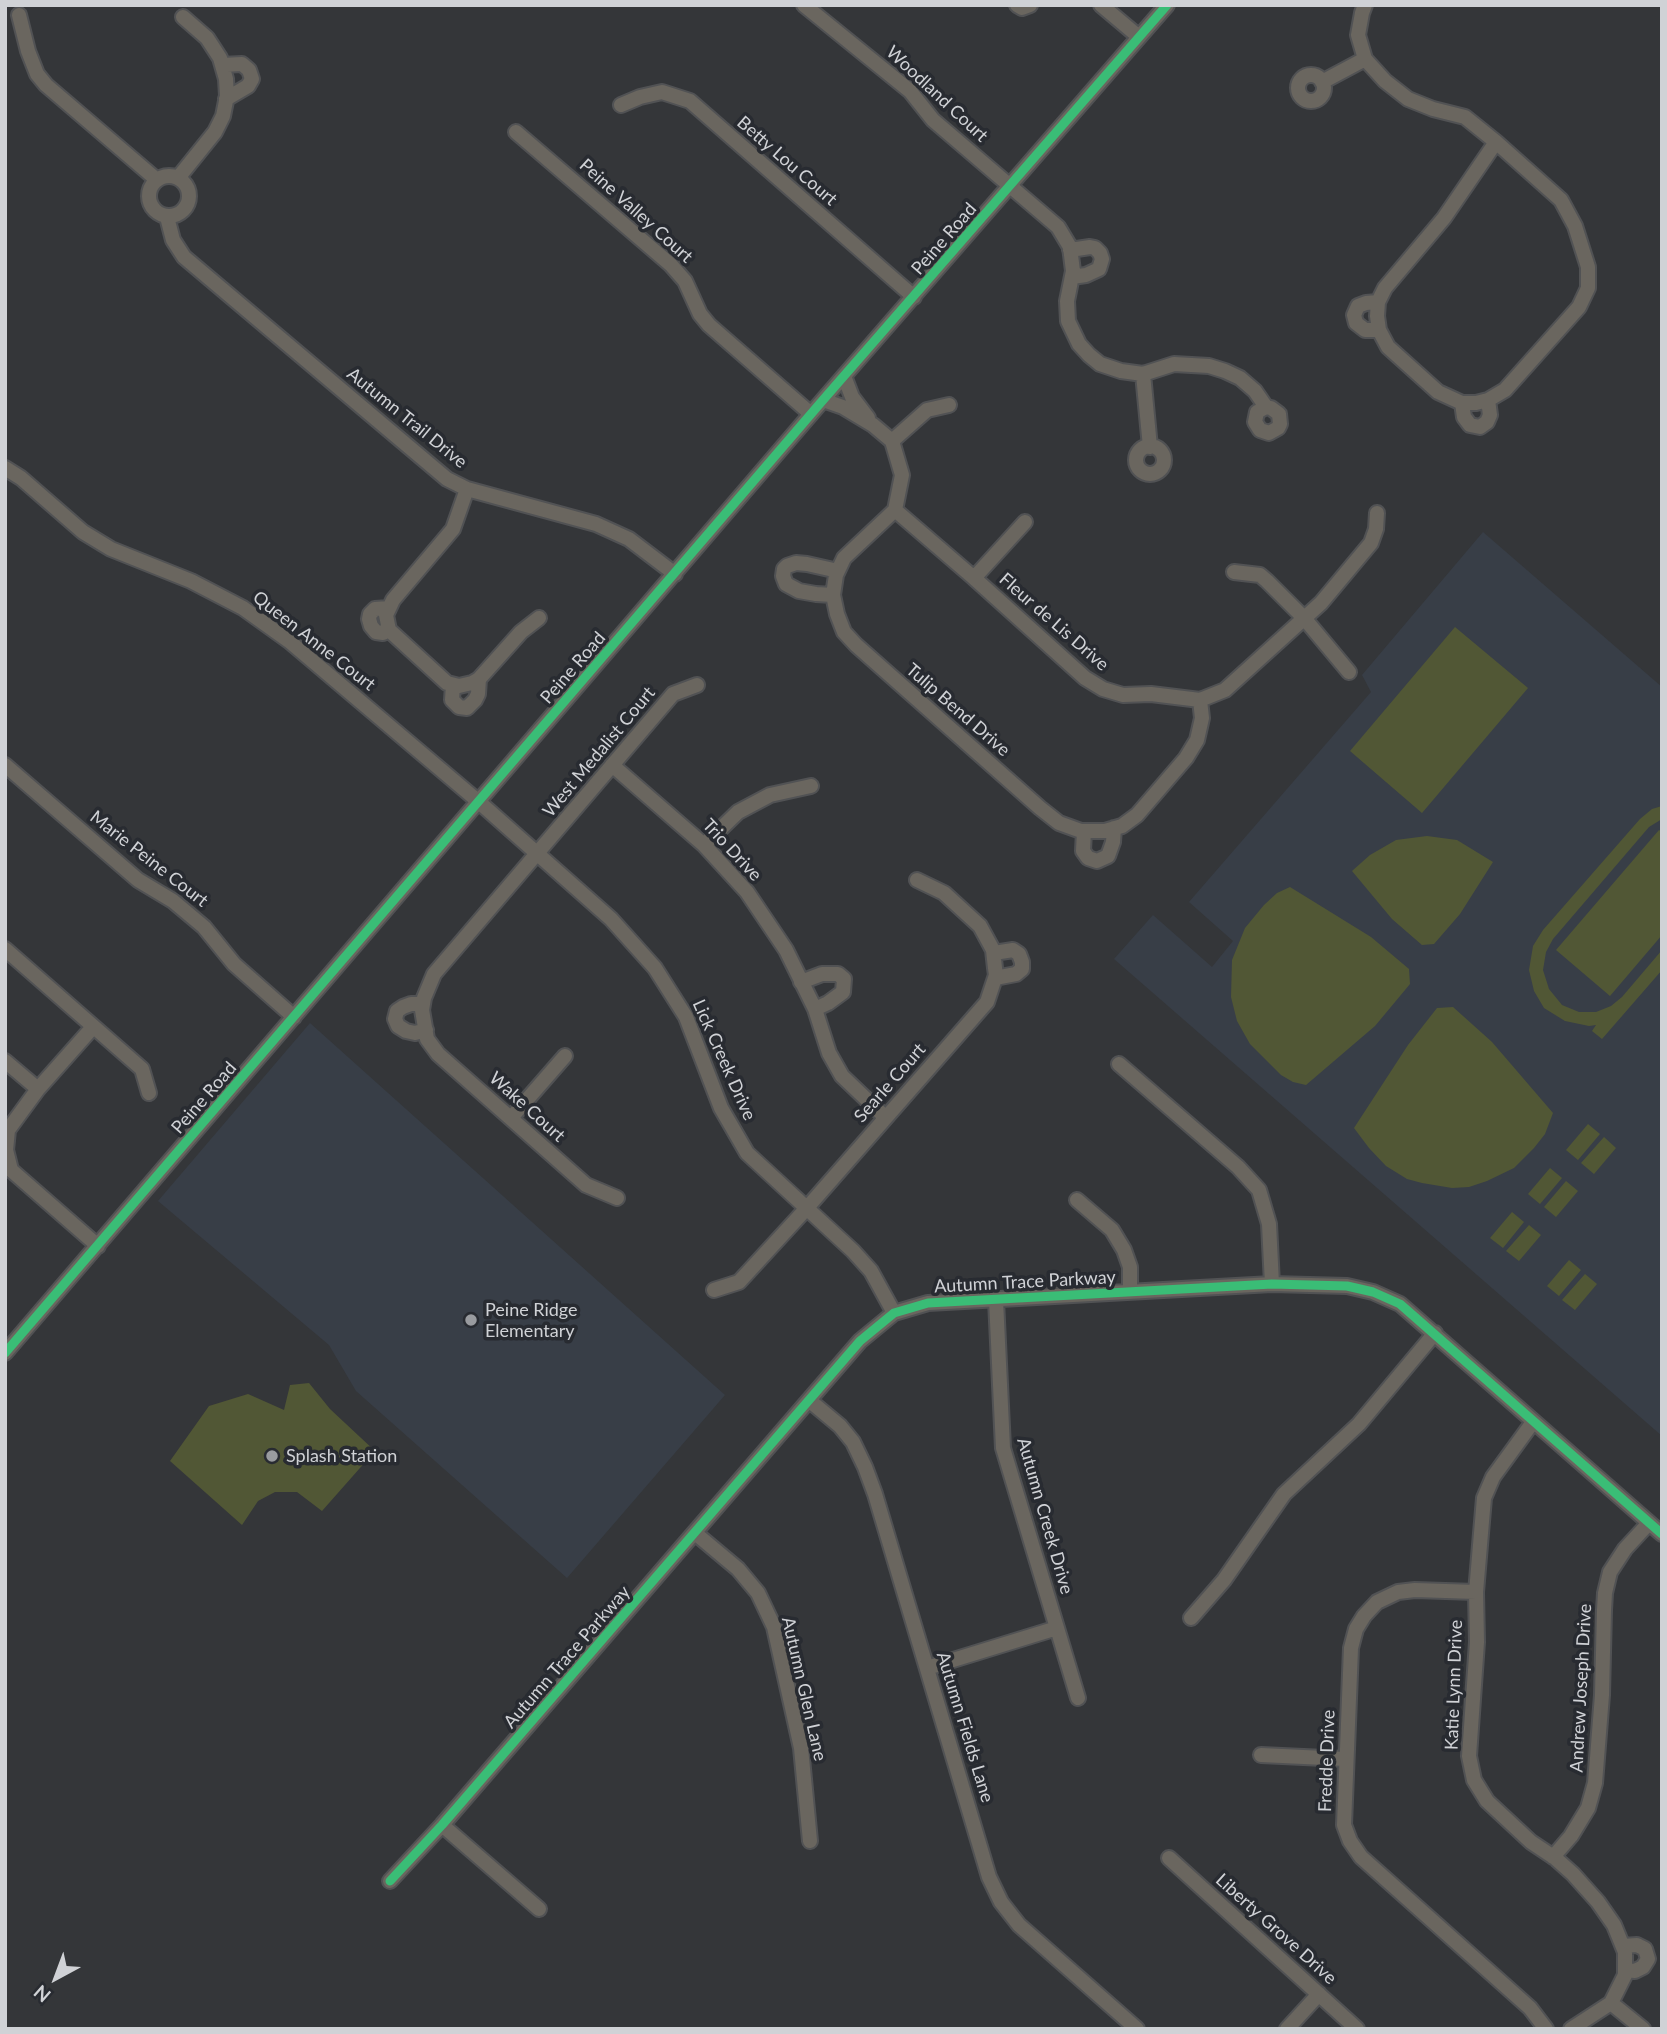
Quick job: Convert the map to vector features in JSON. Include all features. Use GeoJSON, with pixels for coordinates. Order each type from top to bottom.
{"type":"FeatureCollection","features":[{"type":"Feature","properties":{"kind":"street","name":"Woodland Court"},"geometry":{"type":"LineString","coordinates":[[804,5],[910,90],[933,120],[1058,227],[1070,250]]}},
{"type":"Feature","properties":{"kind":"street"},"geometry":{"type":"LineString","coordinates":[[1017,5],[1022,8],[1030,5]]}},
{"type":"Feature","properties":{"kind":"street"},"geometry":{"type":"LineString","coordinates":[[1101,5],[1139,37]]}},
{"type":"Feature","properties":{"kind":"street","name":"Peine Road"},"geometry":{"type":"LineString","coordinates":[[5,1353],[823,400],[1167,5]]}},
{"type":"Feature","properties":{"kind":"street"},"geometry":{"type":"LineString","coordinates":[[1365,5],[1358,35],[1365,59],[1385,81],[1408,99],[1465,117],[1496,142],[1561,200],[1575,226],[1588,267],[1588,288],[1579,307],[1505,390],[1488,400],[1462,403],[1438,392],[1388,347],[1379,330],[1378,302],[1385,288],[1444,218],[1496,142]]}},
{"type":"Feature","properties":{"kind":"street"},"geometry":{"type":"LineString","coordinates":[[19,15],[28,51],[37,74],[46,85],[157,180],[167,176],[178,178],[187,188],[188,202],[180,213],[167,217]]}},
{"type":"Feature","properties":{"kind":"street"},"geometry":{"type":"LineString","coordinates":[[178,178],[215,132],[223,116],[226,99],[226,79],[222,65],[207,38],[183,17]]}},
{"type":"Feature","properties":{"kind":"street"},"geometry":{"type":"LineString","coordinates":[[1322,82],[1365,59]]}},
{"type":"Feature","properties":{"kind":"street"},"geometry":{"type":"LineString","coordinates":[[222,65],[242,64],[249,70],[252,79],[248,86],[226,99]]}},
{"type":"Feature","properties":{"kind":"street","name":"Betty Lou Court"},"geometry":{"type":"LineString","coordinates":[[621,105],[662,92],[690,101],[914,297]]}},
{"type":"Feature","properties":{"kind":"street","name":"Peine Valley Court"},"geometry":{"type":"LineString","coordinates":[[516,132],[671,265],[685,281],[700,314],[709,325],[811,414]]}},
{"type":"Feature","properties":{"kind":"street","name":"Autumn Trail Drive"},"geometry":{"type":"LineString","coordinates":[[157,180],[150,189],[149,202],[155,212],[167,217],[173,240],[184,257],[447,480],[467,489],[596,524],[629,539],[675,574]]}},
{"type":"Feature","properties":{"kind":"street"},"geometry":{"type":"LineString","coordinates":[[1072,278],[1099,269],[1102,259],[1095,248],[1070,250],[1073,271],[1067,311],[1068,321],[1080,344],[1100,364],[1121,372],[1143,374],[1174,364],[1209,366],[1240,379],[1255,391],[1266,407]]}},
{"type":"Feature","properties":{"kind":"street"},"geometry":{"type":"LineString","coordinates":[[1378,302],[1358,306],[1354,315],[1356,323],[1365,330],[1379,330]]}},
{"type":"Feature","properties":{"kind":"street"},"geometry":{"type":"LineString","coordinates":[[1143,374],[1150,447]]}},
{"type":"Feature","properties":{"kind":"street"},"geometry":{"type":"LineString","coordinates":[[844,376],[852,397],[873,425]]}},
{"type":"Feature","properties":{"kind":"street"},"geometry":{"type":"LineString","coordinates":[[823,400],[843,407],[873,425],[892,442],[902,475],[895,510]]}},
{"type":"Feature","properties":{"kind":"street"},"geometry":{"type":"LineString","coordinates":[[1462,403],[1464,417],[1470,425],[1480,427],[1487,422],[1490,415],[1488,400]]}},
{"type":"Feature","properties":{"kind":"street"},"geometry":{"type":"LineString","coordinates":[[892,442],[927,410],[949,405]]}},
{"type":"Feature","properties":{"kind":"street","name":"Queen Anne Court"},"geometry":{"type":"LineString","coordinates":[[5,468],[21,478],[83,532],[111,550],[191,580],[243,608],[289,641],[479,802]]}},
{"type":"Feature","properties":{"kind":"street"},"geometry":{"type":"LineString","coordinates":[[467,489],[453,529],[393,600],[386,615],[389,630],[447,683],[459,686],[479,678],[521,632],[539,618]]}},
{"type":"Feature","properties":{"kind":"street","name":"Tulip Bend Drive"},"geometry":{"type":"LineString","coordinates":[[895,510],[844,558],[838,571],[833,595],[845,632],[856,645],[1059,823],[1084,831],[1105,831],[1122,826],[1137,815],[1186,758],[1197,740],[1202,718],[1200,700]]}},
{"type":"Feature","properties":{"kind":"street","name":"Fleur de Lis Drive"},"geometry":{"type":"LineString","coordinates":[[895,510],[1085,678],[1103,690],[1124,695],[1151,694],[1200,700]]}},
{"type":"Feature","properties":{"kind":"street"},"geometry":{"type":"LineString","coordinates":[[1200,700],[1225,690],[1321,603],[1371,544],[1377,513]]}},
{"type":"Feature","properties":{"kind":"street"},"geometry":{"type":"LineString","coordinates":[[974,578],[1025,522]]}},
{"type":"Feature","properties":{"kind":"street"},"geometry":{"type":"LineString","coordinates":[[833,595],[799,591],[786,584],[783,569],[796,564],[807,564],[838,571]]}},
{"type":"Feature","properties":{"kind":"street"},"geometry":{"type":"LineString","coordinates":[[1234,572],[1260,575],[1304,618],[1349,672]]}},
{"type":"Feature","properties":{"kind":"street"},"geometry":{"type":"LineString","coordinates":[[453,685],[452,701],[459,707],[467,708],[478,694],[479,678]]}},
{"type":"Feature","properties":{"kind":"street","name":"West Medalist Court"},"geometry":{"type":"LineString","coordinates":[[538,854],[673,694],[697,685]]}},
{"type":"Feature","properties":{"kind":"street","name":"Marie Peine Court"},"geometry":{"type":"LineString","coordinates":[[5,765],[138,880],[173,901],[204,927],[234,964],[294,1017]]}},
{"type":"Feature","properties":{"kind":"street","name":"Trio Drive"},"geometry":{"type":"LineString","coordinates":[[612,765],[704,845],[747,892],[786,950],[815,1009],[829,1053],[842,1076],[885,1117]]}},
{"type":"Feature","properties":{"kind":"street"},"geometry":{"type":"LineString","coordinates":[[704,845],[738,812],[770,795],[811,786]]}},
{"type":"Feature","properties":{"kind":"street","name":"Lick Creek Drive"},"geometry":{"type":"LineString","coordinates":[[479,802],[611,919],[654,968],[686,1017],[721,1108],[747,1153],[853,1251],[871,1272],[894,1313]]}},
{"type":"Feature","properties":{"kind":"street"},"geometry":{"type":"LineString","coordinates":[[1084,831],[1083,851],[1088,858],[1097,861],[1108,856],[1114,828]]}},
{"type":"Feature","properties":{"kind":"street","name":"Wake Court"},"geometry":{"type":"LineString","coordinates":[[538,854],[433,974],[422,1010],[427,1039],[438,1054],[586,1185],[617,1198]]}},
{"type":"Feature","properties":{"kind":"street","name":"Searle Court"},"geometry":{"type":"LineString","coordinates":[[714,1290],[739,1282],[988,1002],[995,978],[993,953],[980,926],[944,893],[917,880]]}},
{"type":"Feature","properties":{"kind":"street"},"geometry":{"type":"LineString","coordinates":[[5,949],[142,1069],[149,1093]]}},
{"type":"Feature","properties":{"kind":"street"},"geometry":{"type":"LineString","coordinates":[[993,953],[1013,950],[1023,962],[1022,969],[1016,974],[995,978]]}},
{"type":"Feature","properties":{"kind":"street"},"geometry":{"type":"LineString","coordinates":[[802,982],[822,974],[838,974],[844,979],[844,992],[815,1009]]}},
{"type":"Feature","properties":{"kind":"street"},"geometry":{"type":"LineString","coordinates":[[423,1004],[403,1007],[397,1011],[396,1019],[398,1026],[406,1031],[426,1030]]}},
{"type":"Feature","properties":{"kind":"street"},"geometry":{"type":"LineString","coordinates":[[93,1027],[38,1089],[8,1130],[6,1150],[11,1170],[98,1246]]}},
{"type":"Feature","properties":{"kind":"street"},"geometry":{"type":"LineString","coordinates":[[511,1118],[565,1056]]}},
{"type":"Feature","properties":{"kind":"street"},"geometry":{"type":"LineString","coordinates":[[5,1061],[38,1089]]}},
{"type":"Feature","properties":{"kind":"street"},"geometry":{"type":"LineString","coordinates":[[1119,1064],[1238,1167],[1259,1190],[1269,1224],[1272,1284]]}},
{"type":"Feature","properties":{"kind":"street"},"geometry":{"type":"LineString","coordinates":[[1077,1200],[1112,1230],[1124,1250],[1130,1267],[1130,1292]]}},
{"type":"Feature","properties":{"kind":"street","name":"Autumn Trace Parkway"},"geometry":{"type":"LineString","coordinates":[[390,1881],[442,1825],[860,1341],[894,1313],[928,1303],[1272,1284],[1347,1286],[1373,1292],[1401,1304],[1662,1534]]}},
{"type":"Feature","properties":{"kind":"street","name":"Autumn Creek Drive"},"geometry":{"type":"LineString","coordinates":[[996,1300],[1003,1448],[1078,1698]]}},
{"type":"Feature","properties":{"kind":"street"},"geometry":{"type":"LineString","coordinates":[[1191,1618],[1224,1580],[1284,1494],[1359,1424],[1434,1333]]}},
{"type":"Feature","properties":{"kind":"street","name":"Autumn Fields Lane"},"geometry":{"type":"LineString","coordinates":[[810,1401],[840,1426],[853,1442],[865,1467],[989,1877],[1001,1902],[1019,1925],[1137,2029]]}},
{"type":"Feature","properties":{"kind":"street","name":"Katie Lynn Drive"},"geometry":{"type":"LineString","coordinates":[[1533,1422],[1493,1477],[1484,1498],[1476,1592],[1477,1642],[1469,1756],[1474,1780],[1487,1801],[1531,1842],[1573,1874],[1615,1925],[1625,1952],[1625,1975],[1611,2003]]}},
{"type":"Feature","properties":{"kind":"street","name":"Andrew Joseph Drive"},"geometry":{"type":"LineString","coordinates":[[1553,1857],[1571,1836],[1588,1808],[1595,1783],[1602,1695],[1605,1593],[1611,1572],[1625,1549],[1649,1523]]}},
{"type":"Feature","properties":{"kind":"street","name":"Autumn Glen Lane"},"geometry":{"type":"LineString","coordinates":[[695,1533],[738,1569],[758,1593],[774,1627],[801,1748],[810,1841]]}},
{"type":"Feature","properties":{"kind":"street","name":"Fredde Drive"},"geometry":{"type":"LineString","coordinates":[[1476,1592],[1398,1592],[1377,1602],[1356,1629],[1351,1648],[1344,1825],[1350,1841],[1361,1857],[1530,2008],[1546,2029]]}},
{"type":"Feature","properties":{"kind":"street"},"geometry":{"type":"LineString","coordinates":[[927,1668],[1057,1628]]}},
{"type":"Feature","properties":{"kind":"street"},"geometry":{"type":"LineString","coordinates":[[1261,1755],[1346,1759]]}},
{"type":"Feature","properties":{"kind":"street"},"geometry":{"type":"LineString","coordinates":[[442,1825],[539,1909]]}},
{"type":"Feature","properties":{"kind":"street","name":"Liberty Grove Drive"},"geometry":{"type":"LineString","coordinates":[[1169,1858],[1357,2029]]}},
{"type":"Feature","properties":{"kind":"street","name":"Katie Lynn Drive"},"geometry":{"type":"LineString","coordinates":[[1623,1946],[1637,1945],[1645,1949],[1648,1959],[1643,1967],[1625,1970]]}},
{"type":"Feature","properties":{"kind":"street"},"geometry":{"type":"LineString","coordinates":[[1287,2029],[1319,1994]]}},
{"type":"Feature","properties":{"kind":"street"},"geometry":{"type":"LineString","coordinates":[[1571,2029],[1611,2003],[1643,2029]]}},
{"type":"Feature","properties":{"kind":"shaded area"},"geometry":{"type":"Polygon","coordinates":[[[1483,532],[1662,687],[1662,1436],[1114,959],[1153,915],[1212,967],[1233,941],[1189,902],[1371,692],[1362,675],[1483,532]]]}},
{"type":"Feature","properties":{"kind":"shaded area","name":"Peine Ridge Elementary"},"geometry":{"type":"Polygon","coordinates":[[[310,1023],[725,1395],[567,1578],[356,1391],[329,1345],[158,1201],[310,1023]]]}},
{"type":"Feature","properties":{"kind":"green space"},"geometry":{"type":"Polygon","coordinates":[[[1455,627],[1528,688],[1422,813],[1350,751],[1455,627]]]}},
{"type":"Feature","properties":{"kind":"green space"},"geometry":{"type":"Polygon","coordinates":[[[1662,806],[1662,819],[1649,827],[1553,939],[1546,952],[1543,970],[1549,989],[1562,1005],[1579,1012],[1596,1012],[1611,1006],[1622,997],[1662,950],[1662,970],[1602,1039],[1592,1031],[1596,1025],[1565,1021],[1544,1008],[1534,991],[1529,970],[1533,946],[1543,930],[1640,819],[1652,809],[1662,806]]]}},
{"type":"Feature","properties":{"kind":"green space"},"geometry":{"type":"Polygon","coordinates":[[[1659,830],[1662,832],[1662,935],[1610,996],[1556,950],[1659,830]]]}},
{"type":"Feature","properties":{"kind":"green space"},"geometry":{"type":"Polygon","coordinates":[[[1427,836],[1457,840],[1493,862],[1460,914],[1434,944],[1422,945],[1392,919],[1352,871],[1370,855],[1396,840],[1427,836]]]}},
{"type":"Feature","properties":{"kind":"green space"},"geometry":{"type":"Polygon","coordinates":[[[1290,887],[1371,937],[1409,969],[1410,984],[1375,1026],[1306,1085],[1281,1075],[1250,1044],[1237,1021],[1231,997],[1232,960],[1245,928],[1277,893],[1290,887]]]}},
{"type":"Feature","properties":{"kind":"green space"},"geometry":{"type":"Polygon","coordinates":[[[1453,1007],[1492,1042],[1553,1113],[1545,1134],[1514,1168],[1469,1187],[1452,1188],[1407,1179],[1386,1166],[1354,1128],[1408,1045],[1437,1008],[1453,1007]]]}},
{"type":"Feature","properties":{"kind":"green space"},"geometry":{"type":"Polygon","coordinates":[[[1588,1124],[1600,1134],[1578,1160],[1566,1150],[1588,1124]]]}},
{"type":"Feature","properties":{"kind":"green space"},"geometry":{"type":"Polygon","coordinates":[[[1604,1137],[1616,1148],[1594,1174],[1581,1163],[1604,1137]]]}},
{"type":"Feature","properties":{"kind":"green space"},"geometry":{"type":"Polygon","coordinates":[[[1550,1168],[1562,1178],[1540,1204],[1528,1194],[1550,1168]]]}},
{"type":"Feature","properties":{"kind":"green space"},"geometry":{"type":"Polygon","coordinates":[[[1566,1181],[1578,1191],[1556,1217],[1544,1207],[1566,1181]]]}},
{"type":"Feature","properties":{"kind":"green space"},"geometry":{"type":"Polygon","coordinates":[[[1512,1212],[1524,1222],[1503,1248],[1490,1238],[1512,1212]]]}},
{"type":"Feature","properties":{"kind":"green space"},"geometry":{"type":"Polygon","coordinates":[[[1529,1225],[1541,1235],[1519,1261],[1506,1251],[1529,1225]]]}},
{"type":"Feature","properties":{"kind":"green space"},"geometry":{"type":"Polygon","coordinates":[[[1569,1260],[1581,1270],[1559,1296],[1547,1286],[1569,1260]]]}},
{"type":"Feature","properties":{"kind":"green space"},"geometry":{"type":"Polygon","coordinates":[[[1585,1274],[1597,1284],[1575,1310],[1562,1300],[1585,1274]]]}},
{"type":"Feature","properties":{"kind":"green space","name":"Splash Station"},"geometry":{"type":"Polygon","coordinates":[[[309,1383],[330,1409],[375,1451],[322,1511],[297,1492],[275,1492],[258,1501],[242,1525],[170,1461],[209,1406],[248,1394],[284,1410],[290,1385],[309,1383]]]}},
{"type":"Feature","properties":{"kind":"cycle path"},"geometry":{"type":"LineString","coordinates":[[5,1353],[823,400],[1167,5]]}},
{"type":"Feature","properties":{"kind":"cycle path"},"geometry":{"type":"LineString","coordinates":[[390,1881],[442,1825],[860,1341],[894,1313],[928,1303],[1272,1284],[1347,1286],[1373,1292],[1400,1304],[1662,1534]]}},
{"type":"Feature","properties":{"kind":"place","name":"Peine Ridge Elementary"},"geometry":{"type":"Point","coordinates":[471,1320]}},
{"type":"Feature","properties":{"kind":"place","name":"Splash Station"},"geometry":{"type":"Point","coordinates":[272,1456]}}]}
